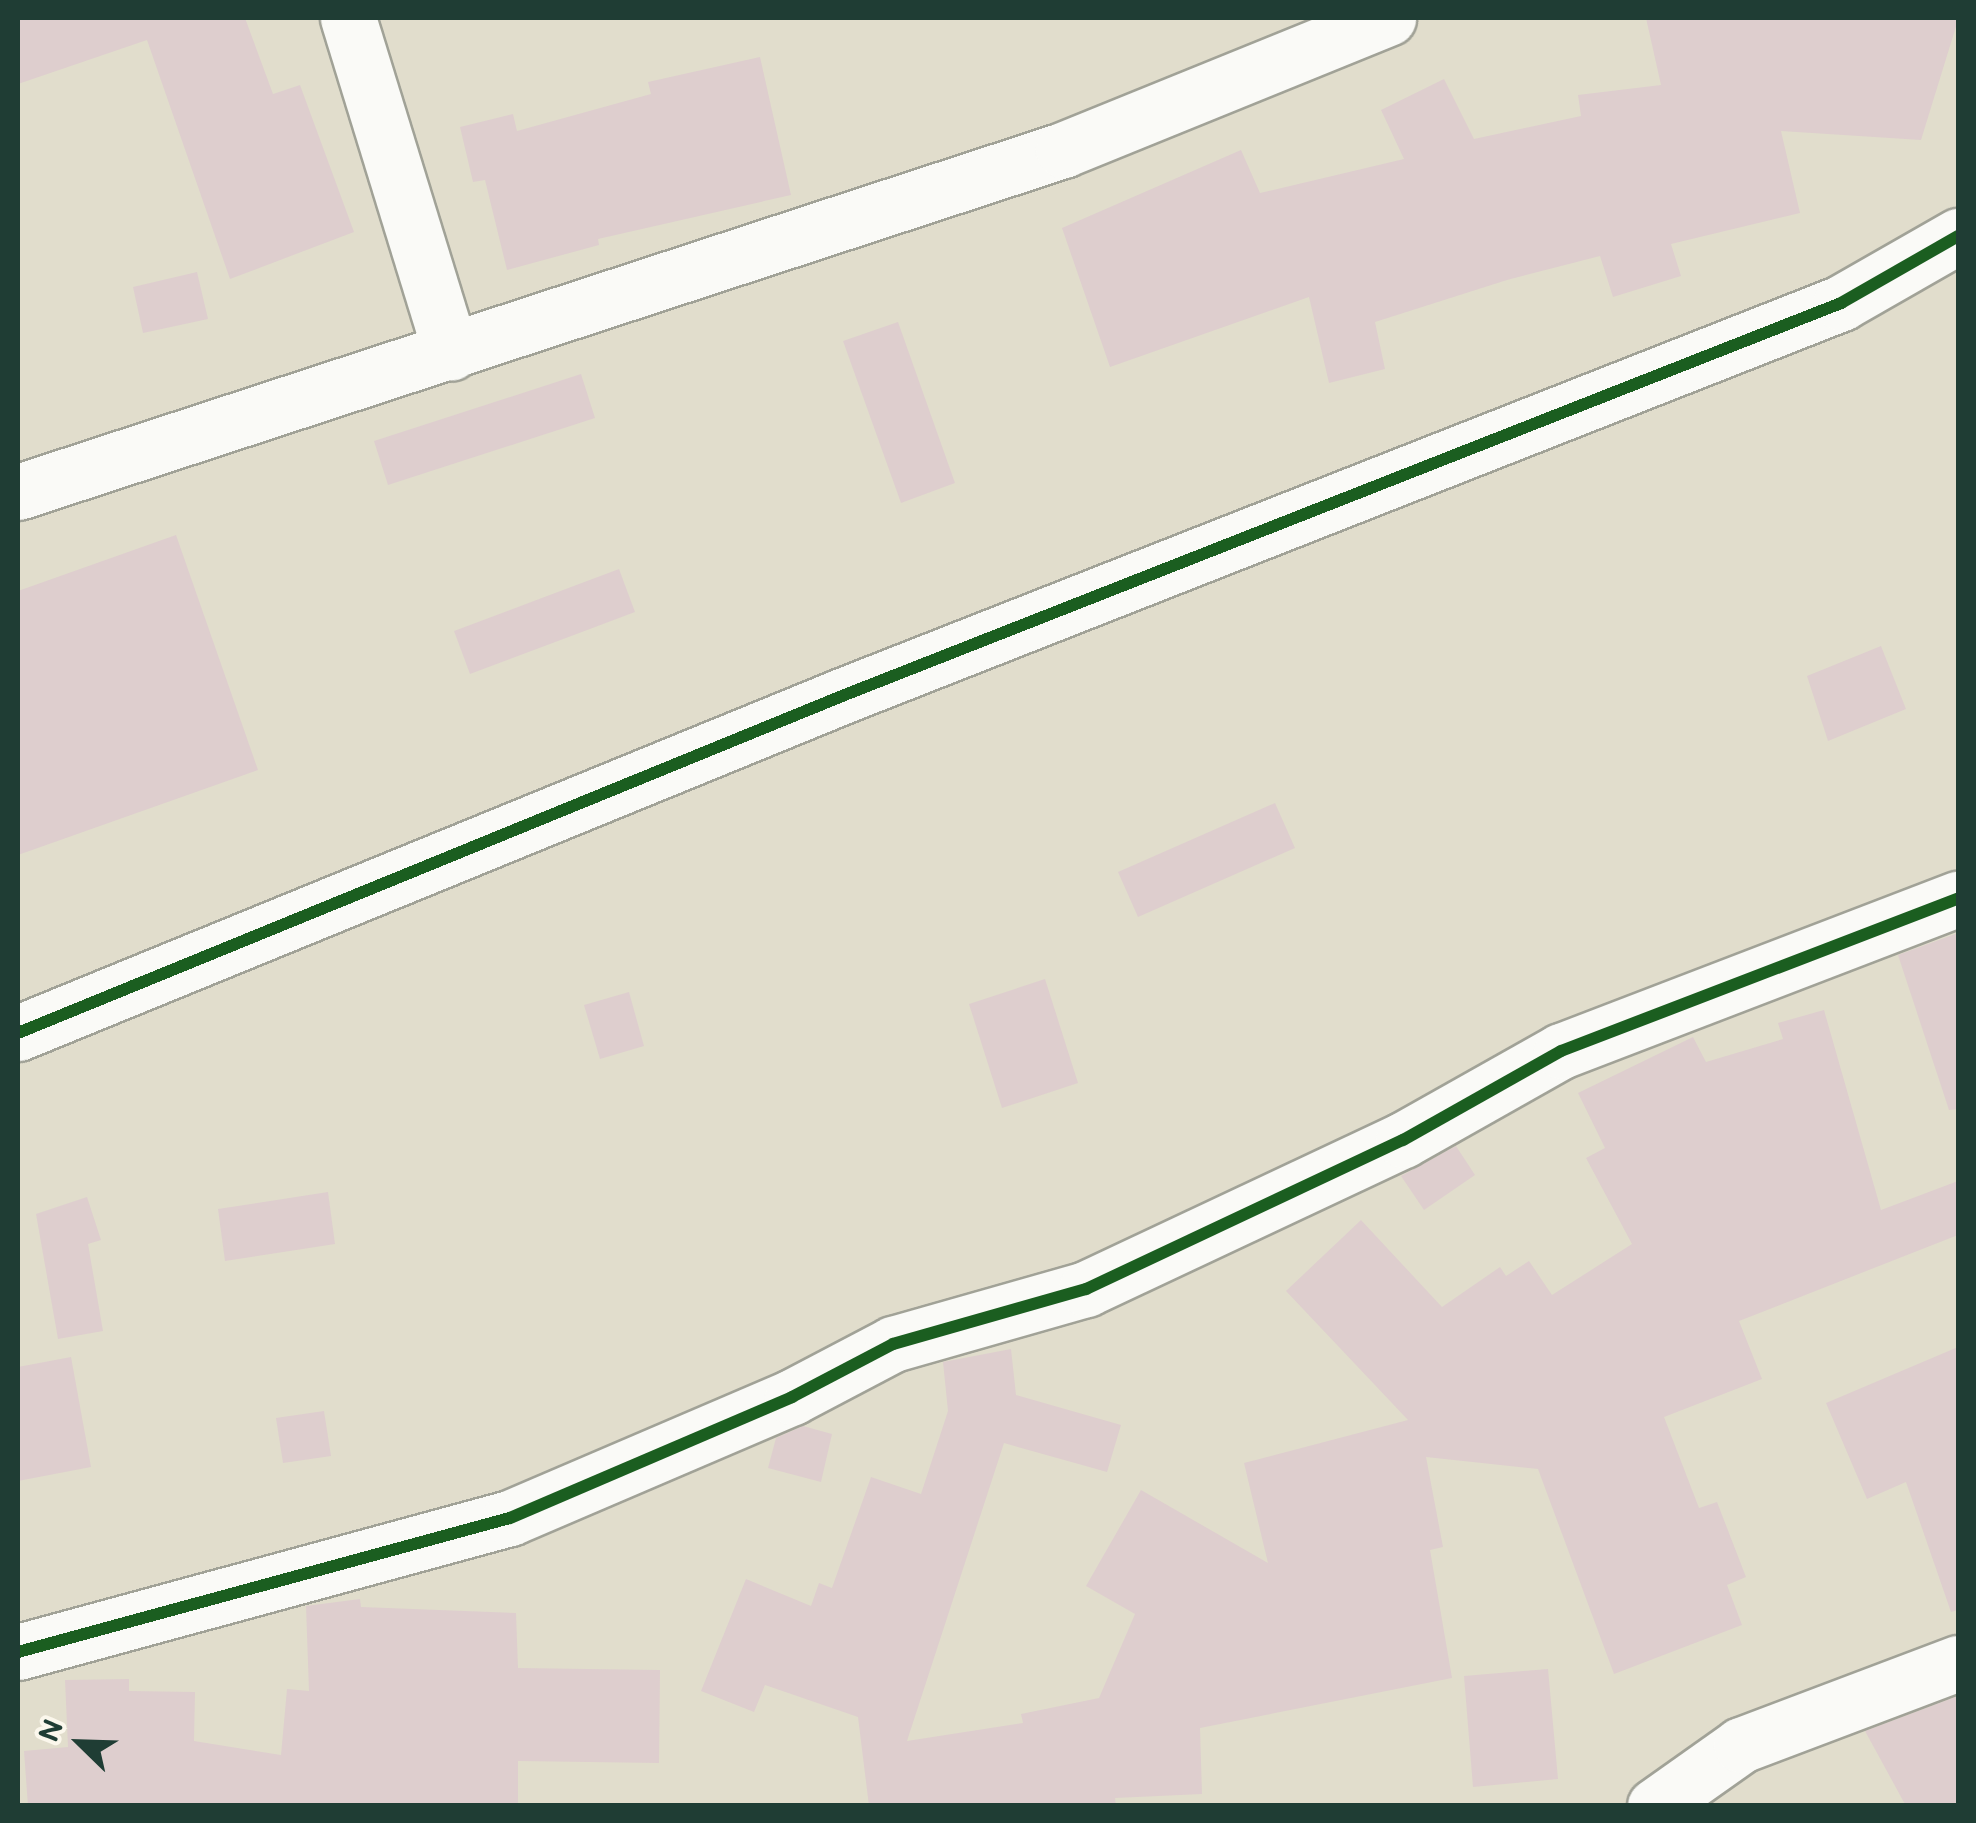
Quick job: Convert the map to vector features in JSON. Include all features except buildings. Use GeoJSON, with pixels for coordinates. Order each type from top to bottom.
{"type":"FeatureCollection","features":[{"type":"Feature","properties":{"kind":"street"},"geometry":{"type":"LineString","coordinates":[[348,18],[451,353]]}},
{"type":"Feature","properties":{"kind":"street"},"geometry":{"type":"LineString","coordinates":[[18,492],[1063,150],[1388,18]]}},
{"type":"Feature","properties":{"kind":"street"},"geometry":{"type":"LineString","coordinates":[[18,1034],[824,704],[1840,303],[1958,236]]}},
{"type":"Feature","properties":{"kind":"street"},"geometry":{"type":"LineString","coordinates":[[18,1652],[510,1518],[792,1397],[893,1344],[1086,1289],[1402,1140],[1561,1050],[1958,899]]}},
{"type":"Feature","properties":{"kind":"street"},"geometry":{"type":"LineString","coordinates":[[1655,1806],[1741,1744],[1958,1664]]}},
{"type":"Feature","properties":{"kind":"cycle path"},"geometry":{"type":"LineString","coordinates":[[18,1033],[842,696],[1841,303],[1958,236]]}},
{"type":"Feature","properties":{"kind":"cycle path"},"geometry":{"type":"LineString","coordinates":[[18,1652],[510,1518],[792,1397],[893,1344],[1086,1289],[1403,1140],[1561,1051],[1958,899]]}}]}
